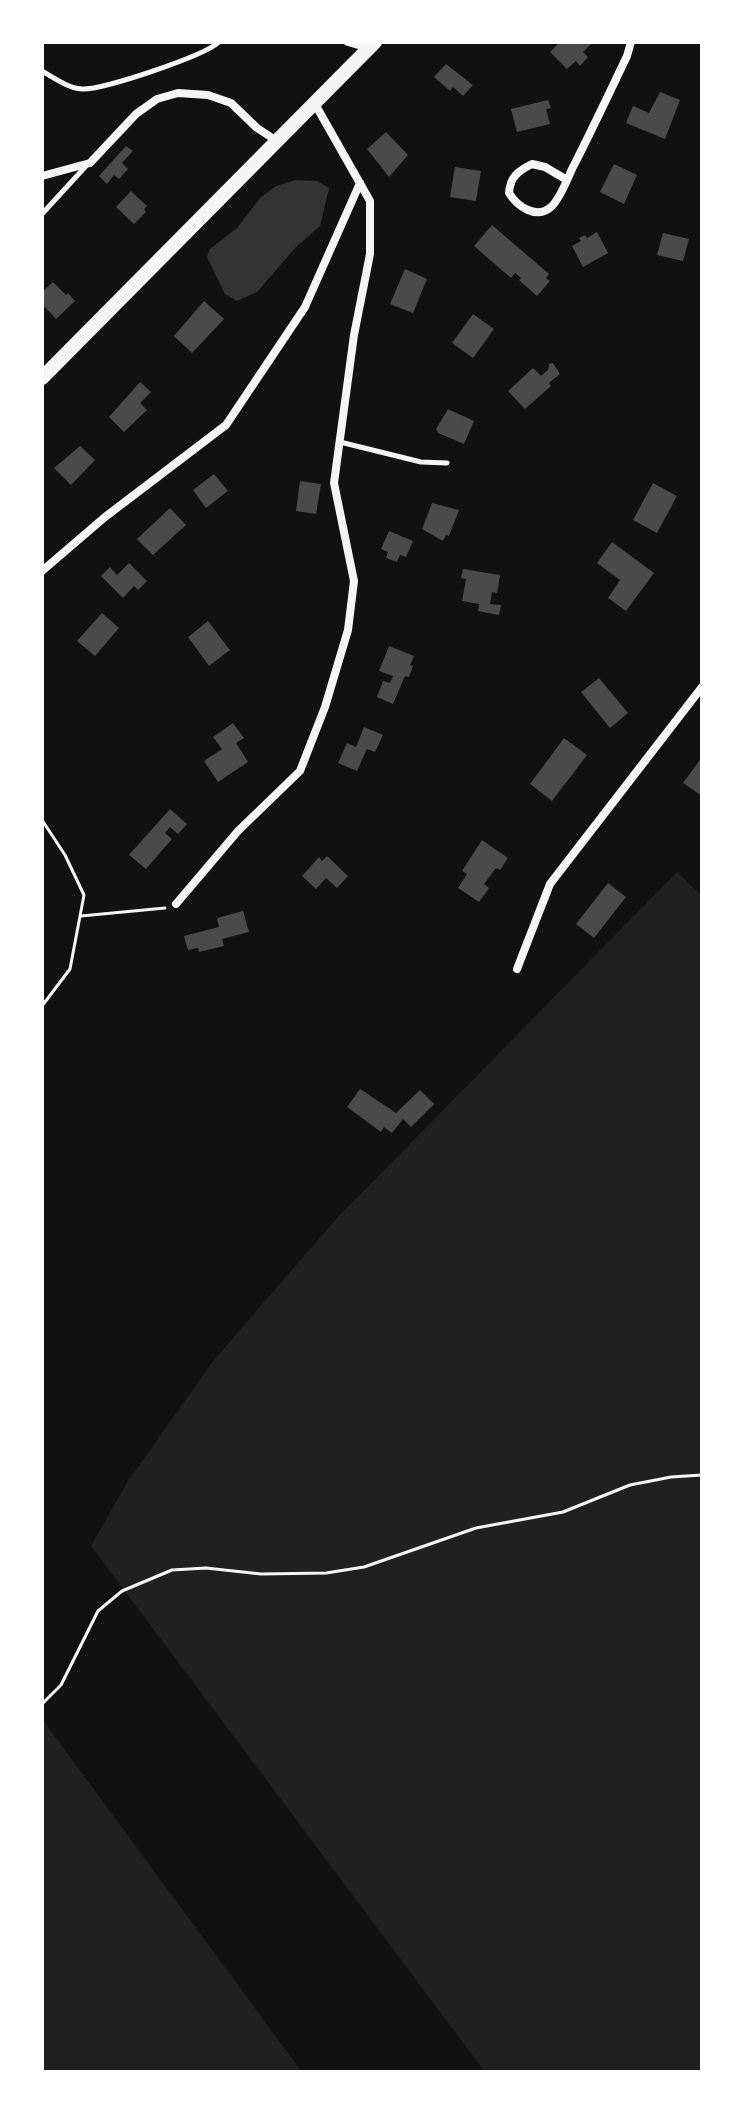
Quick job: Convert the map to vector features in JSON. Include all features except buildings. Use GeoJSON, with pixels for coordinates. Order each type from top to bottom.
{"type":"FeatureCollection","features":[{"type":"Feature","properties":{"kind":"street"},"geometry":{"type":"LineString","coordinates":[[348,42],[372,45]]}},
{"type":"Feature","properties":{"kind":"street"},"geometry":{"type":"LineString","coordinates":[[567,180],[545,167],[532,164],[519,170],[510,182],[509,193],[524,209],[540,212],[551,207],[567,180],[631,42]]}},
{"type":"Feature","properties":{"kind":"street"},"geometry":{"type":"LineString","coordinates":[[42,378],[372,45]]}},
{"type":"Feature","properties":{"kind":"street"},"geometry":{"type":"LineString","coordinates":[[42,176],[90,163],[136,114],[157,99],[178,93],[208,95],[231,103],[257,128],[279,141]]}},
{"type":"Feature","properties":{"kind":"street"},"geometry":{"type":"LineString","coordinates":[[176,904],[238,831],[300,771],[325,707],[348,630],[354,581],[334,483],[354,335],[370,254],[370,201],[315,104]]}},
{"type":"Feature","properties":{"kind":"street"},"geometry":{"type":"LineString","coordinates":[[42,571],[105,517],[226,425],[305,307],[360,183]]}},
{"type":"Feature","properties":{"kind":"street"},"geometry":{"type":"LineString","coordinates":[[517,969],[550,884],[702,687]]}},
{"type":"Feature","properties":{"kind":"lane"},"geometry":{"type":"LineString","coordinates":[[42,71],[62,83],[83,89],[106,86],[180,62],[219,42]]}},
{"type":"Feature","properties":{"kind":"lane"},"geometry":{"type":"LineString","coordinates":[[42,214],[90,163]]}},
{"type":"Feature","properties":{"kind":"lane"},"geometry":{"type":"LineString","coordinates":[[339,442],[421,462],[447,463]]}},
{"type":"Feature","properties":{"kind":"path"},"geometry":{"type":"LineString","coordinates":[[42,820],[65,855],[84,895],[70,969],[42,1006]]}},
{"type":"Feature","properties":{"kind":"path"},"geometry":{"type":"LineString","coordinates":[[80,916],[166,908],[176,904]]}},
{"type":"Feature","properties":{"kind":"path"},"geometry":{"type":"LineString","coordinates":[[42,1704],[61,1685],[98,1611],[122,1591],[172,1570],[206,1568],[261,1574],[326,1573],[364,1567],[476,1528],[563,1512],[630,1485],[702,1475]]}},
{"type":"Feature","properties":{"kind":"shaded area"},"geometry":{"type":"Polygon","coordinates":[[[296,180],[317,181],[329,188],[320,226],[296,247],[257,292],[237,301],[225,294],[207,257],[210,249],[237,228],[260,198],[276,186],[296,180]]]}},
{"type":"Feature","properties":{"kind":"shaded area"},"geometry":{"type":"Polygon","coordinates":[[[677,872],[702,896],[702,2072],[485,2072],[91,1546],[128,1481],[214,1360],[337,1218],[677,872]]]}},
{"type":"Feature","properties":{"kind":"shaded area"},"geometry":{"type":"Polygon","coordinates":[[[42,1719],[302,2072],[42,2072],[42,1719]]]}}]}
